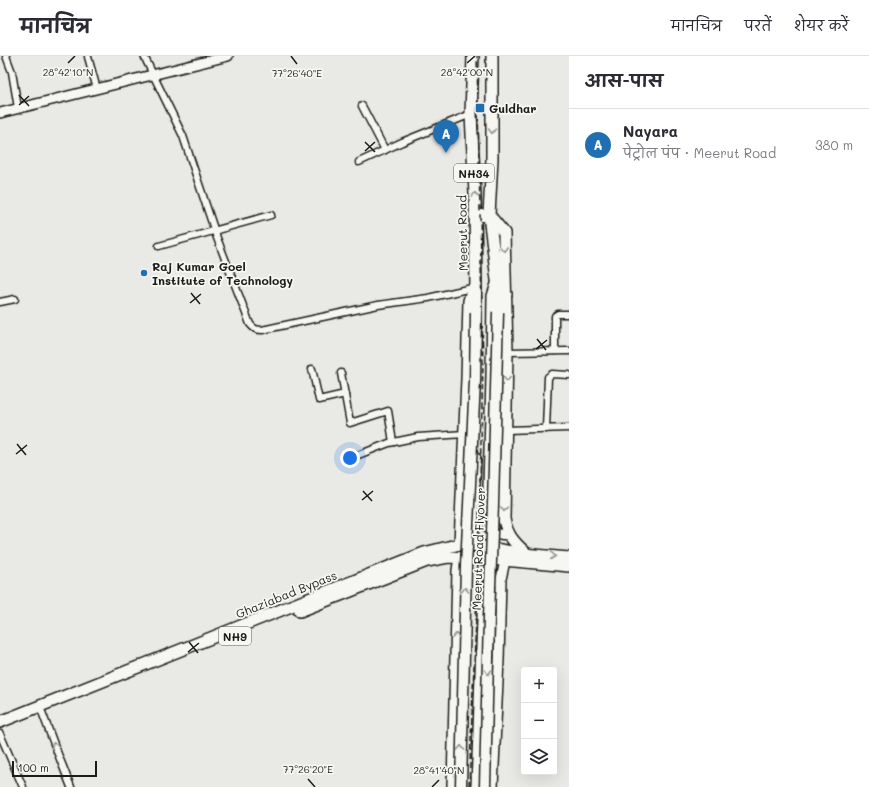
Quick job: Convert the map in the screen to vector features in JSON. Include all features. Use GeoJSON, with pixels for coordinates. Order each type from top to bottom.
{"type":"FeatureCollection","features":[{"type":"Feature","properties":{"kind":"highway","name":"Meerut Road"},"geometry":{"type":"LineString","coordinates":[[473,56],[471,114],[476,288]]}},
{"type":"Feature","properties":{"kind":"highway","name":"NH34"},"geometry":{"type":"LineString","coordinates":[[492,56],[492,159],[489,215],[497,280]]}},
{"type":"Feature","properties":{"kind":"highway"},"geometry":{"type":"LineString","coordinates":[[475,216],[489,215],[504,233],[507,352],[504,519],[508,535],[513,542],[527,554]]}},
{"type":"Feature","properties":{"kind":"highway"},"geometry":{"type":"LineString","coordinates":[[497,280],[506,294]]}},
{"type":"Feature","properties":{"kind":"highway"},"geometry":{"type":"LineString","coordinates":[[460,544],[469,301],[471,294],[476,288]]}},
{"type":"Feature","properties":{"kind":"highway"},"geometry":{"type":"LineString","coordinates":[[460,524],[474,522]]}},
{"type":"Feature","properties":{"kind":"highway","name":"Ghaziabad Bypass"},"geometry":{"type":"LineString","coordinates":[[0,728],[42,712],[75,696],[424,553],[460,544],[473,545]]}},
{"type":"Feature","properties":{"kind":"highway","name":"NH9"},"geometry":{"type":"LineString","coordinates":[[473,545],[527,554],[569,558]]}},
{"type":"Feature","properties":{"kind":"highway","name":"Ghaziabad Bypass"},"geometry":{"type":"LineString","coordinates":[[0,722],[75,696],[427,561],[440,558],[505,561]]}},
{"type":"Feature","properties":{"kind":"highway","name":"NH9"},"geometry":{"type":"LineString","coordinates":[[505,561],[569,566]]}},
{"type":"Feature","properties":{"kind":"main road","name":"Meerut Road Flyover"},"geometry":{"type":"LineString","coordinates":[[485,787],[498,312],[497,280]]}},
{"type":"Feature","properties":{"kind":"main road","name":"Meerut Road Flyover"},"geometry":{"type":"LineString","coordinates":[[461,787],[466,566],[475,396],[476,288]]}},
{"type":"Feature","properties":{"kind":"street"},"geometry":{"type":"LineString","coordinates":[[6,56],[12,72],[18,108]]}},
{"type":"Feature","properties":{"kind":"street"},"geometry":{"type":"LineString","coordinates":[[144,56],[183,136],[215,231],[250,324],[257,330],[378,305],[428,298],[476,288],[480,296],[480,350],[473,545]]}},
{"type":"Feature","properties":{"kind":"street"},"geometry":{"type":"LineString","coordinates":[[0,113],[154,75],[211,58],[228,56]]}},
{"type":"Feature","properties":{"kind":"street"},"geometry":{"type":"LineString","coordinates":[[88,58],[97,89]]}},
{"type":"Feature","properties":{"kind":"street"},"geometry":{"type":"LineString","coordinates":[[362,106],[386,150]]}},
{"type":"Feature","properties":{"kind":"street"},"geometry":{"type":"LineString","coordinates":[[359,162],[431,129],[471,114]]}},
{"type":"Feature","properties":{"kind":"street"},"geometry":{"type":"LineString","coordinates":[[159,246],[272,215]]}},
{"type":"Feature","properties":{"kind":"street"},"geometry":{"type":"LineString","coordinates":[[497,280],[492,296],[492,378],[487,522],[490,531],[508,535]]}},
{"type":"Feature","properties":{"kind":"street"},"geometry":{"type":"LineString","coordinates":[[0,302],[15,299]]}},
{"type":"Feature","properties":{"kind":"street"},"geometry":{"type":"LineString","coordinates":[[555,351],[555,316],[558,314],[569,314]]}},
{"type":"Feature","properties":{"kind":"street"},"geometry":{"type":"LineString","coordinates":[[507,352],[569,351]]}},
{"type":"Feature","properties":{"kind":"street"},"geometry":{"type":"LineString","coordinates":[[312,369],[319,400],[345,394]]}},
{"type":"Feature","properties":{"kind":"street"},"geometry":{"type":"LineString","coordinates":[[340,373],[350,422],[388,411],[393,442]]}},
{"type":"Feature","properties":{"kind":"street"},"geometry":{"type":"LineString","coordinates":[[546,429],[548,377],[552,374],[569,375]]}},
{"type":"Feature","properties":{"kind":"street"},"geometry":{"type":"LineString","coordinates":[[506,430],[569,428]]}},
{"type":"Feature","properties":{"kind":"street"},"geometry":{"type":"LineString","coordinates":[[353,456],[393,442],[423,436],[465,434]]}},
{"type":"Feature","properties":{"kind":"street"},"geometry":{"type":"LineString","coordinates":[[452,787],[457,570],[459,558]]}},
{"type":"Feature","properties":{"kind":"street"},"geometry":{"type":"LineString","coordinates":[[493,787],[501,579],[505,561]]}},
{"type":"Feature","properties":{"kind":"street"},"geometry":{"type":"LineString","coordinates":[[476,787],[483,592],[487,584],[501,579]]}},
{"type":"Feature","properties":{"kind":"street"},"geometry":{"type":"LineString","coordinates":[[42,712],[71,787]]}},
{"type":"Feature","properties":{"kind":"street"},"geometry":{"type":"LineString","coordinates":[[0,734],[23,787]]}},
{"type":"Feature","properties":{"kind":"railway"},"geometry":{"type":"LineString","coordinates":[[469,787],[477,593],[483,366],[477,56]]}},
{"type":"Feature","properties":{"kind":"place","name":"Guldhar"},"geometry":{"type":"Point","coordinates":[480,108]}},
{"type":"Feature","properties":{"kind":"place","name":"Nayara"},"geometry":{"type":"Point","coordinates":[446,153]}},
{"type":"Feature","properties":{"kind":"place","name":"Raj Kumar Goel Institute of Technology"},"geometry":{"type":"Point","coordinates":[144,273]}}]}
